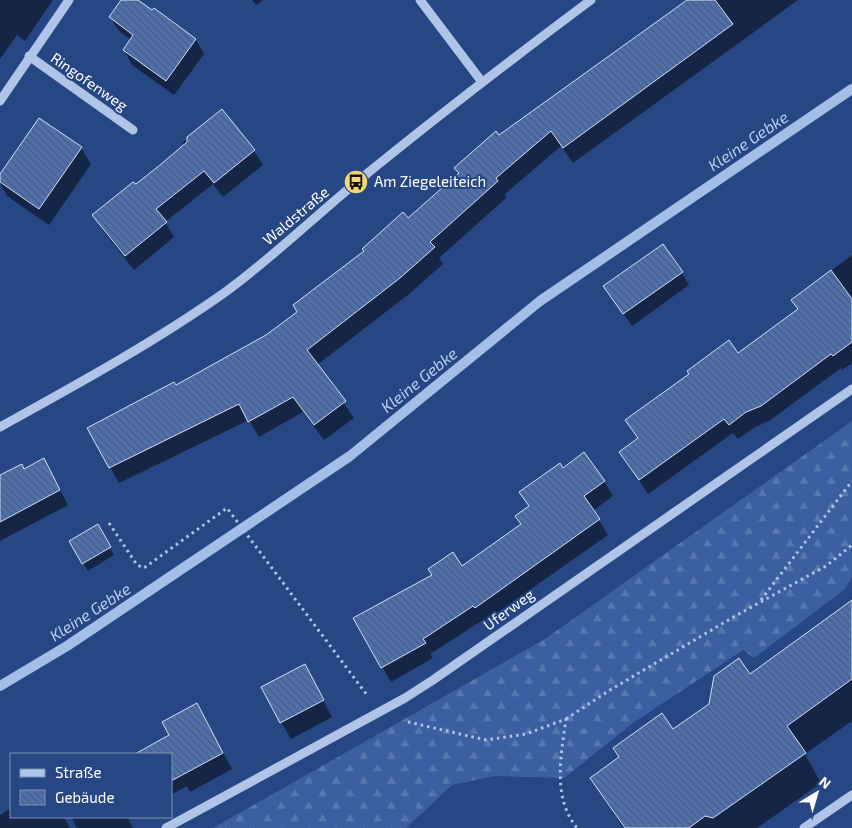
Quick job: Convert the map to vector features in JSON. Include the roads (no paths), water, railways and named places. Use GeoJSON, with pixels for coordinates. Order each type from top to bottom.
{"type":"FeatureCollection","features":[{"type":"Feature","properties":{"kind":"street","name":"Ringofenweg"},"geometry":{"type":"LineString","coordinates":[[0,101],[69,0]]}},
{"type":"Feature","properties":{"kind":"street"},"geometry":{"type":"LineString","coordinates":[[420,0],[482,82]]}},
{"type":"Feature","properties":{"kind":"street","name":"Waldstraße"},"geometry":{"type":"LineString","coordinates":[[0,427],[119,360],[224,292],[288,243],[356,182],[482,82],[591,0]]}},
{"type":"Feature","properties":{"kind":"street","name":"Ringofenweg"},"geometry":{"type":"LineString","coordinates":[[29,56],[133,130]]}},
{"type":"Feature","properties":{"kind":"street","name":"Uferweg"},"geometry":{"type":"LineString","coordinates":[[166,828],[405,698],[462,661],[679,507],[852,389]]}},
{"type":"Feature","properties":{"kind":"street"},"geometry":{"type":"LineString","coordinates":[[804,828],[852,795]]}},
{"type":"Feature","properties":{"kind":"waterway","name":"Kleine Gebke"},"geometry":{"type":"LineString","coordinates":[[0,686],[67,646],[350,456],[540,301],[852,89]]}},
{"type":"Feature","properties":{"kind":"place","name":"Am Ziegeleiteich"},"geometry":{"type":"Point","coordinates":[356,182]}}]}
